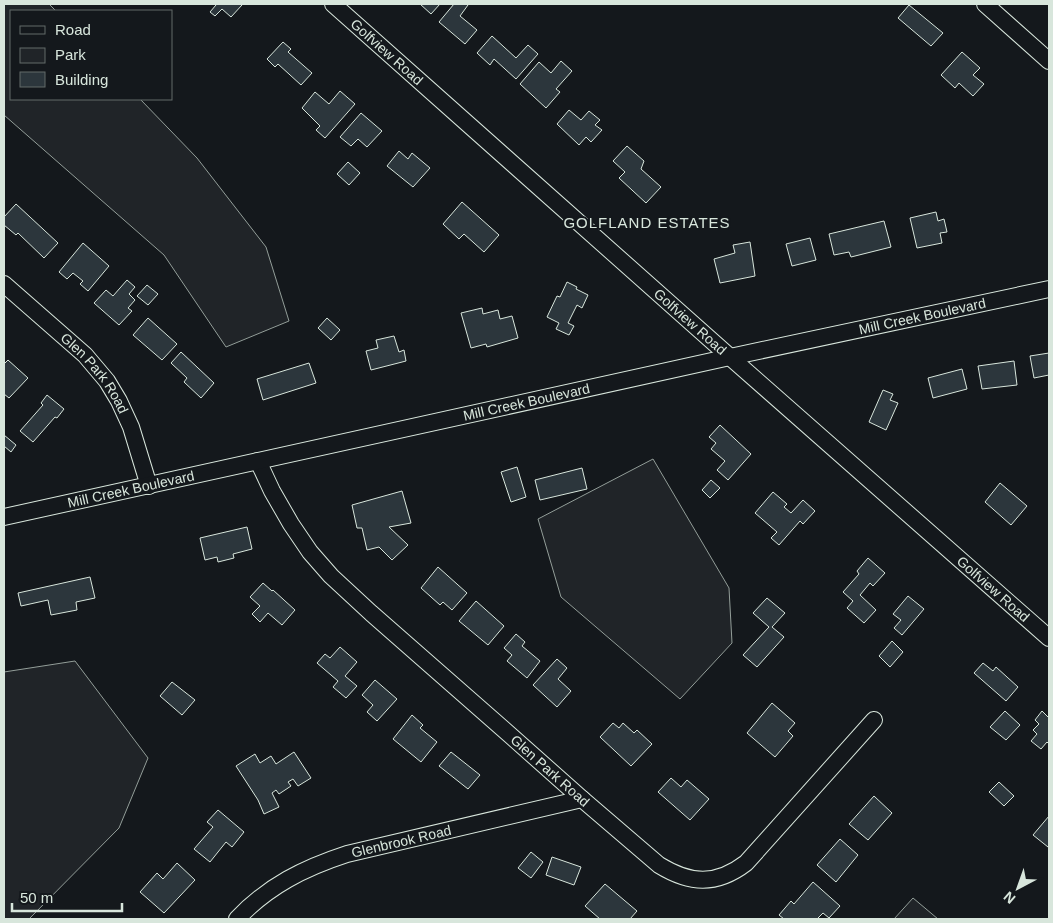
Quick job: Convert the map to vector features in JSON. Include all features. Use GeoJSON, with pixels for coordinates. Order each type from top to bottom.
{"type":"FeatureCollection","features":[{"type":"Feature","properties":{"kind":"street","name":"Golfview Road"},"geometry":{"type":"LineString","coordinates":[[333,4],[1049,638]]}},
{"type":"Feature","properties":{"kind":"street"},"geometry":{"type":"LineString","coordinates":[[985,4],[1049,61]]}},
{"type":"Feature","properties":{"kind":"street","name":"Glen Park Road"},"geometry":{"type":"LineString","coordinates":[[4,284],[85,355],[107,381],[131,427],[149,486]]}},
{"type":"Feature","properties":{"kind":"street","name":"Mill Creek Boulevard"},"geometry":{"type":"LineString","coordinates":[[4,517],[730,357],[1049,289]]}},
{"type":"Feature","properties":{"kind":"street","name":"Glen Park Road"},"geometry":{"type":"LineString","coordinates":[[258,461],[291,524],[310,552],[331,576],[582,799],[660,865],[681,877],[695,880],[721,878],[736,871],[746,863],[874,720]]}},
{"type":"Feature","properties":{"kind":"street","name":"Glenbrook Road"},"geometry":{"type":"LineString","coordinates":[[237,919],[272,888],[301,871],[323,862],[347,854],[582,799]]}},
{"type":"Feature","properties":{"kind":"green space"},"geometry":{"type":"Polygon","coordinates":[[[4,4],[49,4],[55,10],[10,10],[10,100],[141,100],[197,158],[266,247],[289,321],[226,347],[164,255],[4,115],[4,4]]]}},
{"type":"Feature","properties":{"kind":"green space"},"geometry":{"type":"Polygon","coordinates":[[[653,459],[729,588],[732,643],[680,699],[561,597],[538,519],[653,459]]]}},
{"type":"Feature","properties":{"kind":"green space"},"geometry":{"type":"Polygon","coordinates":[[[75,661],[148,758],[119,828],[29,919],[4,919],[4,672],[75,661]]]}},
{"type":"Feature","properties":{"kind":"green space"},"geometry":{"type":"Polygon","coordinates":[[[913,898],[938,919],[894,919],[913,898]]]}},
{"type":"Feature","properties":{"kind":"building"},"geometry":{"type":"Polygon","coordinates":[[[215,4],[242,5],[231,17],[222,9],[215,16],[210,12],[215,4]]]}},
{"type":"Feature","properties":{"kind":"building"},"geometry":{"type":"Polygon","coordinates":[[[420,4],[440,4],[431,14],[420,4]]]}},
{"type":"Feature","properties":{"kind":"building"},"geometry":{"type":"Polygon","coordinates":[[[454,4],[468,5],[460,16],[477,30],[465,44],[439,22],[454,4]]]}},
{"type":"Feature","properties":{"kind":"building"},"geometry":{"type":"Polygon","coordinates":[[[909,5],[943,33],[931,46],[898,18],[909,5]]]}},
{"type":"Feature","properties":{"kind":"building"},"geometry":{"type":"Polygon","coordinates":[[[492,36],[516,58],[528,45],[538,54],[516,79],[494,59],[490,65],[477,53],[492,36]]]}},
{"type":"Feature","properties":{"kind":"building"},"geometry":{"type":"Polygon","coordinates":[[[283,42],[291,49],[288,52],[312,73],[301,85],[278,64],[275,67],[267,59],[283,42]]]}},
{"type":"Feature","properties":{"kind":"building"},"geometry":{"type":"Polygon","coordinates":[[[962,52],[980,68],[973,75],[984,84],[973,96],[959,83],[955,88],[941,75],[962,52]]]}},
{"type":"Feature","properties":{"kind":"building"},"geometry":{"type":"Polygon","coordinates":[[[561,61],[572,71],[556,89],[560,92],[546,108],[520,84],[539,62],[551,73],[561,61]]]}},
{"type":"Feature","properties":{"kind":"building"},"geometry":{"type":"Polygon","coordinates":[[[340,91],[355,104],[325,138],[316,130],[320,126],[302,108],[315,92],[329,104],[340,91]]]}},
{"type":"Feature","properties":{"kind":"building"},"geometry":{"type":"Polygon","coordinates":[[[569,110],[581,120],[589,111],[600,120],[595,125],[602,130],[591,142],[586,137],[579,145],[557,124],[569,110]]]}},
{"type":"Feature","properties":{"kind":"building"},"geometry":{"type":"Polygon","coordinates":[[[361,113],[382,131],[367,147],[358,139],[351,146],[340,137],[361,113]]]}},
{"type":"Feature","properties":{"kind":"building"},"geometry":{"type":"Polygon","coordinates":[[[627,146],[644,161],[641,169],[661,187],[646,203],[619,178],[625,172],[613,161],[627,146]]]}},
{"type":"Feature","properties":{"kind":"building"},"geometry":{"type":"Polygon","coordinates":[[[399,151],[408,159],[412,153],[430,168],[413,187],[387,166],[399,151]]]}},
{"type":"Feature","properties":{"kind":"building"},"geometry":{"type":"Polygon","coordinates":[[[348,162],[360,173],[349,185],[337,174],[348,162]]]}},
{"type":"Feature","properties":{"kind":"building"},"geometry":{"type":"Polygon","coordinates":[[[462,202],[499,235],[484,252],[464,234],[459,239],[443,224],[462,202]]]}},
{"type":"Feature","properties":{"kind":"building"},"geometry":{"type":"Polygon","coordinates":[[[16,204],[58,243],[44,258],[18,233],[16,235],[4,225],[4,217],[16,204]]]}},
{"type":"Feature","properties":{"kind":"building"},"geometry":{"type":"Polygon","coordinates":[[[936,212],[938,221],[944,219],[947,232],[940,233],[942,243],[917,248],[910,218],[936,212]]]}},
{"type":"Feature","properties":{"kind":"building"},"geometry":{"type":"Polygon","coordinates":[[[884,221],[891,247],[851,257],[849,252],[834,255],[829,234],[884,221]]]}},
{"type":"Feature","properties":{"kind":"building"},"geometry":{"type":"Polygon","coordinates":[[[810,238],[816,260],[792,266],[786,244],[810,238]]]}},
{"type":"Feature","properties":{"kind":"building"},"geometry":{"type":"Polygon","coordinates":[[[750,242],[755,276],[720,283],[714,259],[735,253],[733,245],[750,242]]]}},
{"type":"Feature","properties":{"kind":"building"},"geometry":{"type":"Polygon","coordinates":[[[83,243],[109,266],[88,291],[80,284],[83,281],[73,273],[67,279],[59,272],[83,243]]]}},
{"type":"Feature","properties":{"kind":"building"},"geometry":{"type":"Polygon","coordinates":[[[127,280],[135,287],[129,294],[135,300],[128,308],[132,311],[119,325],[94,303],[106,290],[113,296],[127,280]]]}},
{"type":"Feature","properties":{"kind":"building"},"geometry":{"type":"Polygon","coordinates":[[[567,282],[588,295],[582,308],[577,305],[568,323],[574,326],[569,335],[556,329],[559,323],[547,317],[557,296],[560,297],[567,282]]]}},
{"type":"Feature","properties":{"kind":"building"},"geometry":{"type":"Polygon","coordinates":[[[147,285],[158,294],[148,305],[137,296],[147,285]]]}},
{"type":"Feature","properties":{"kind":"building"},"geometry":{"type":"Polygon","coordinates":[[[482,308],[483,314],[498,310],[500,319],[512,316],[518,338],[487,347],[486,344],[471,348],[461,313],[482,308]]]}},
{"type":"Feature","properties":{"kind":"building"},"geometry":{"type":"Polygon","coordinates":[[[148,318],[177,344],[162,360],[133,335],[148,318]]]}},
{"type":"Feature","properties":{"kind":"building"},"geometry":{"type":"Polygon","coordinates":[[[327,318],[340,330],[331,340],[318,328],[327,318]]]}},
{"type":"Feature","properties":{"kind":"building"},"geometry":{"type":"Polygon","coordinates":[[[394,336],[399,352],[404,350],[406,361],[371,370],[366,351],[378,348],[376,340],[394,336]]]}},
{"type":"Feature","properties":{"kind":"building"},"geometry":{"type":"Polygon","coordinates":[[[181,352],[214,383],[201,398],[184,382],[187,378],[171,363],[181,352]]]}},
{"type":"Feature","properties":{"kind":"building"},"geometry":{"type":"Polygon","coordinates":[[[1049,353],[1049,375],[1034,378],[1030,356],[1049,353]]]}},
{"type":"Feature","properties":{"kind":"building"},"geometry":{"type":"Polygon","coordinates":[[[8,360],[28,378],[9,398],[4,394],[4,362],[8,360]]]}},
{"type":"Feature","properties":{"kind":"building"},"geometry":{"type":"Polygon","coordinates":[[[1014,361],[1017,385],[982,389],[978,366],[1014,361]]]}},
{"type":"Feature","properties":{"kind":"building"},"geometry":{"type":"Polygon","coordinates":[[[309,363],[316,383],[263,400],[257,379],[309,363]]]}},
{"type":"Feature","properties":{"kind":"building"},"geometry":{"type":"Polygon","coordinates":[[[962,369],[967,389],[933,398],[928,378],[962,369]]]}},
{"type":"Feature","properties":{"kind":"building"},"geometry":{"type":"Polygon","coordinates":[[[883,390],[893,394],[890,400],[898,403],[886,430],[869,422],[883,390]]]}},
{"type":"Feature","properties":{"kind":"building"},"geometry":{"type":"Polygon","coordinates":[[[47,395],[64,409],[33,442],[20,431],[43,405],[41,403],[47,395]]]}},
{"type":"Feature","properties":{"kind":"building"},"geometry":{"type":"Polygon","coordinates":[[[720,425],[751,454],[728,480],[717,470],[725,461],[711,449],[716,443],[709,437],[720,425]]]}},
{"type":"Feature","properties":{"kind":"building"},"geometry":{"type":"Polygon","coordinates":[[[4,435],[16,445],[11,452],[4,446],[4,435]]]}},
{"type":"Feature","properties":{"kind":"building"},"geometry":{"type":"Polygon","coordinates":[[[517,467],[526,497],[511,502],[501,472],[517,467]]]}},
{"type":"Feature","properties":{"kind":"building"},"geometry":{"type":"Polygon","coordinates":[[[582,468],[587,489],[540,500],[535,480],[582,468]]]}},
{"type":"Feature","properties":{"kind":"building"},"geometry":{"type":"Polygon","coordinates":[[[711,480],[720,488],[710,498],[702,490],[711,480]]]}},
{"type":"Feature","properties":{"kind":"building"},"geometry":{"type":"Polygon","coordinates":[[[1000,483],[1027,506],[1011,525],[985,502],[1000,483]]]}},
{"type":"Feature","properties":{"kind":"building"},"geometry":{"type":"Polygon","coordinates":[[[402,491],[411,523],[389,527],[408,545],[392,560],[379,547],[367,550],[362,528],[357,528],[352,505],[402,491]]]}},
{"type":"Feature","properties":{"kind":"building"},"geometry":{"type":"Polygon","coordinates":[[[773,492],[787,504],[784,507],[791,513],[803,500],[815,511],[803,524],[800,521],[779,545],[771,538],[777,532],[755,513],[773,492]]]}},
{"type":"Feature","properties":{"kind":"building"},"geometry":{"type":"Polygon","coordinates":[[[247,527],[252,549],[233,554],[234,558],[218,562],[217,557],[205,560],[200,538],[247,527]]]}},
{"type":"Feature","properties":{"kind":"building"},"geometry":{"type":"Polygon","coordinates":[[[868,558],[885,573],[873,586],[870,583],[860,595],[876,610],[864,623],[847,608],[853,601],[843,592],[859,574],[857,571],[868,558]]]}},
{"type":"Feature","properties":{"kind":"building"},"geometry":{"type":"Polygon","coordinates":[[[438,567],[467,593],[452,610],[443,602],[440,605],[421,588],[438,567]]]}},
{"type":"Feature","properties":{"kind":"building"},"geometry":{"type":"Polygon","coordinates":[[[90,577],[95,598],[76,602],[77,610],[51,615],[48,600],[21,606],[18,593],[90,577]]]}},
{"type":"Feature","properties":{"kind":"building"},"geometry":{"type":"Polygon","coordinates":[[[263,583],[295,610],[282,625],[268,613],[260,622],[252,614],[260,606],[250,597],[263,583]]]}},
{"type":"Feature","properties":{"kind":"building"},"geometry":{"type":"Polygon","coordinates":[[[908,596],[924,609],[902,635],[894,628],[901,620],[893,614],[908,596]]]}},
{"type":"Feature","properties":{"kind":"building"},"geometry":{"type":"Polygon","coordinates":[[[767,598],[785,613],[772,627],[784,637],[757,667],[743,655],[769,627],[753,613],[767,598]]]}},
{"type":"Feature","properties":{"kind":"building"},"geometry":{"type":"Polygon","coordinates":[[[476,601],[504,626],[488,645],[459,621],[476,601]]]}},
{"type":"Feature","properties":{"kind":"building"},"geometry":{"type":"Polygon","coordinates":[[[516,634],[525,642],[522,646],[540,661],[527,678],[507,661],[512,655],[504,648],[516,634]]]}},
{"type":"Feature","properties":{"kind":"building"},"geometry":{"type":"Polygon","coordinates":[[[892,641],[903,652],[890,667],[879,656],[892,641]]]}},
{"type":"Feature","properties":{"kind":"building"},"geometry":{"type":"Polygon","coordinates":[[[340,647],[357,662],[345,676],[357,686],[346,698],[333,687],[338,681],[317,663],[325,654],[330,658],[340,647]]]}},
{"type":"Feature","properties":{"kind":"building"},"geometry":{"type":"Polygon","coordinates":[[[557,659],[567,668],[558,679],[571,691],[557,707],[533,685],[557,659]]]}},
{"type":"Feature","properties":{"kind":"building"},"geometry":{"type":"Polygon","coordinates":[[[983,663],[993,671],[996,667],[1018,687],[1006,701],[974,673],[983,663]]]}},
{"type":"Feature","properties":{"kind":"building"},"geometry":{"type":"Polygon","coordinates":[[[375,680],[397,699],[377,721],[367,712],[373,705],[362,695],[375,680]]]}},
{"type":"Feature","properties":{"kind":"building"},"geometry":{"type":"Polygon","coordinates":[[[172,682],[195,700],[182,715],[160,696],[172,682]]]}},
{"type":"Feature","properties":{"kind":"building"},"geometry":{"type":"Polygon","coordinates":[[[772,703],[795,723],[788,731],[793,736],[775,757],[747,733],[772,703]]]}},
{"type":"Feature","properties":{"kind":"building"},"geometry":{"type":"Polygon","coordinates":[[[1005,711],[1020,725],[1006,740],[990,727],[1005,711]]]}},
{"type":"Feature","properties":{"kind":"building"},"geometry":{"type":"Polygon","coordinates":[[[1042,711],[1049,718],[1049,744],[1047,742],[1041,749],[1031,741],[1037,734],[1033,730],[1039,724],[1035,720],[1042,711]]]}},
{"type":"Feature","properties":{"kind":"building"},"geometry":{"type":"Polygon","coordinates":[[[412,715],[423,725],[420,728],[437,742],[421,762],[393,739],[412,715]]]}},
{"type":"Feature","properties":{"kind":"building"},"geometry":{"type":"Polygon","coordinates":[[[613,723],[619,728],[623,723],[634,733],[637,730],[652,744],[631,766],[600,737],[613,723]]]}},
{"type":"Feature","properties":{"kind":"building"},"geometry":{"type":"Polygon","coordinates":[[[294,752],[311,778],[298,786],[293,779],[288,782],[291,786],[279,794],[276,790],[272,793],[279,807],[264,814],[258,800],[236,766],[255,754],[260,763],[271,756],[276,764],[294,752]]]}},
{"type":"Feature","properties":{"kind":"building"},"geometry":{"type":"Polygon","coordinates":[[[451,752],[480,775],[468,789],[439,766],[451,752]]]}},
{"type":"Feature","properties":{"kind":"building"},"geometry":{"type":"Polygon","coordinates":[[[671,778],[681,787],[687,780],[709,799],[690,820],[658,792],[671,778]]]}},
{"type":"Feature","properties":{"kind":"building"},"geometry":{"type":"Polygon","coordinates":[[[999,782],[1014,796],[1004,806],[989,792],[999,782]]]}},
{"type":"Feature","properties":{"kind":"building"},"geometry":{"type":"Polygon","coordinates":[[[874,796],[892,813],[868,840],[849,824],[874,796]]]}},
{"type":"Feature","properties":{"kind":"building"},"geometry":{"type":"Polygon","coordinates":[[[218,810],[244,832],[232,847],[226,842],[210,862],[194,849],[213,827],[207,822],[218,810]]]}},
{"type":"Feature","properties":{"kind":"building"},"geometry":{"type":"Polygon","coordinates":[[[1049,816],[1049,845],[1048,847],[1033,835],[1049,816]]]}},
{"type":"Feature","properties":{"kind":"building"},"geometry":{"type":"Polygon","coordinates":[[[840,839],[858,855],[836,882],[817,865],[840,839]]]}},
{"type":"Feature","properties":{"kind":"building"},"geometry":{"type":"Polygon","coordinates":[[[531,852],[543,862],[531,878],[518,868],[531,852]]]}},
{"type":"Feature","properties":{"kind":"building"},"geometry":{"type":"Polygon","coordinates":[[[552,857],[581,867],[574,885],[546,875],[552,857]]]}},
{"type":"Feature","properties":{"kind":"building"},"geometry":{"type":"Polygon","coordinates":[[[177,863],[195,880],[164,913],[140,892],[157,873],[163,879],[177,863]]]}},
{"type":"Feature","properties":{"kind":"building"},"geometry":{"type":"Polygon","coordinates":[[[813,882],[840,906],[829,918],[823,913],[817,919],[784,919],[779,915],[791,901],[794,904],[813,882]]]}},
{"type":"Feature","properties":{"kind":"building"},"geometry":{"type":"Polygon","coordinates":[[[605,884],[637,911],[630,919],[600,919],[585,906],[605,884]]]}},
{"type":"Feature","properties":{"kind":"district","name":"GOLFLAND ESTATES"},"geometry":{"type":"Point","coordinates":[647,223]}}]}
